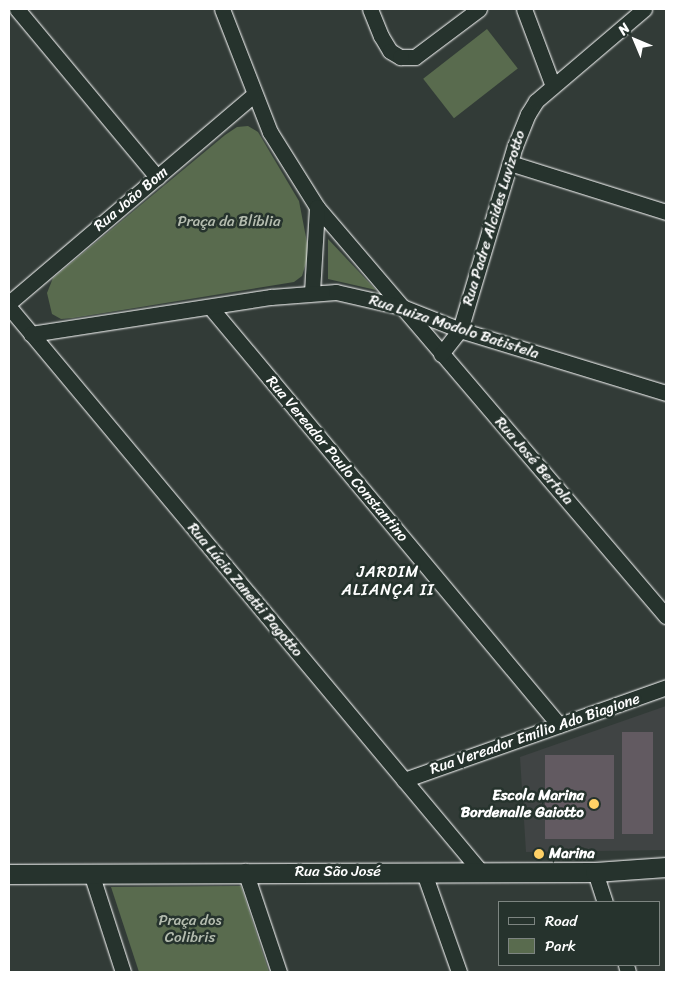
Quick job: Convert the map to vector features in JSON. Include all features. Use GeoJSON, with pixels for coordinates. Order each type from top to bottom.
{"type":"FeatureCollection","features":[{"type":"Feature","properties":{"kind":"street"},"geometry":{"type":"LineString","coordinates":[[17,9],[157,177]]}},
{"type":"Feature","properties":{"kind":"street","name":"Rua José Bertola"},"geometry":{"type":"LineString","coordinates":[[222,9],[253,96],[291,170],[317,207],[666,616]]}},
{"type":"Feature","properties":{"kind":"street"},"geometry":{"type":"LineString","coordinates":[[370,9],[381,36],[390,51],[400,57],[415,57],[479,9]]}},
{"type":"Feature","properties":{"kind":"street"},"geometry":{"type":"LineString","coordinates":[[524,9],[553,86]]}},
{"type":"Feature","properties":{"kind":"street","name":"Rua Padre Alcides Luvizotto"},"geometry":{"type":"LineString","coordinates":[[442,354],[460,330],[510,163],[528,114],[553,86],[644,9]]}},
{"type":"Feature","properties":{"kind":"street","name":"Rua João Bom"},"geometry":{"type":"LineString","coordinates":[[9,303],[253,96]]}},
{"type":"Feature","properties":{"kind":"street"},"geometry":{"type":"LineString","coordinates":[[510,163],[666,212]]}},
{"type":"Feature","properties":{"kind":"street"},"geometry":{"type":"LineString","coordinates":[[312,292],[317,207]]}},
{"type":"Feature","properties":{"kind":"street","name":"Rua Luiza Modolo Batistela"},"geometry":{"type":"LineString","coordinates":[[31,334],[312,292],[336,292],[402,307],[460,330],[666,393]]}},
{"type":"Feature","properties":{"kind":"street","name":"Rua Lúcia Zanetti Pagotto"},"geometry":{"type":"LineString","coordinates":[[9,307],[481,872]]}},
{"type":"Feature","properties":{"kind":"street","name":"Rua Vereador Paulo Constantino"},"geometry":{"type":"LineString","coordinates":[[211,308],[559,725]]}},
{"type":"Feature","properties":{"kind":"street","name":"Rua Vereador Emílio Ado Biagione"},"geometry":{"type":"LineString","coordinates":[[404,780],[666,686]]}},
{"type":"Feature","properties":{"kind":"street","name":"Rua São José"},"geometry":{"type":"LineString","coordinates":[[9,874],[244,871],[595,872],[666,868]]}},
{"type":"Feature","properties":{"kind":"street"},"geometry":{"type":"LineString","coordinates":[[244,871],[279,972]]}},
{"type":"Feature","properties":{"kind":"street"},"geometry":{"type":"LineString","coordinates":[[424,872],[459,972]]}},
{"type":"Feature","properties":{"kind":"street"},"geometry":{"type":"LineString","coordinates":[[595,872],[605,901]]}},
{"type":"Feature","properties":{"kind":"street"},"geometry":{"type":"LineString","coordinates":[[91,873],[123,972]]}},
{"type":"Feature","properties":{"kind":"shaded area","name":"Escola Marina Bordenalle Gaiotto"},"geometry":{"type":"Polygon","coordinates":[[[666,706],[666,850],[526,852],[520,757],[666,706]]]}},
{"type":"Feature","properties":{"kind":"green space"},"geometry":{"type":"Polygon","coordinates":[[[487,29],[518,68],[454,118],[423,79],[487,29]]]}},
{"type":"Feature","properties":{"kind":"green space","name":"Praça da Blíblia"},"geometry":{"type":"Polygon","coordinates":[[[248,126],[258,132],[299,201],[309,253],[302,276],[294,282],[73,318],[61,319],[52,314],[47,293],[53,278],[225,135],[237,127],[248,126]]]}},
{"type":"Feature","properties":{"kind":"green space"},"geometry":{"type":"Polygon","coordinates":[[[328,239],[376,290],[328,279],[328,239]]]}},
{"type":"Feature","properties":{"kind":"green space","name":"Praça dos Colibris"},"geometry":{"type":"Polygon","coordinates":[[[241,886],[269,972],[139,972],[111,887],[241,886]]]}},
{"type":"Feature","properties":{"kind":"building"},"geometry":{"type":"Polygon","coordinates":[[[622,732],[653,732],[653,834],[622,834],[622,732]]]}},
{"type":"Feature","properties":{"kind":"building"},"geometry":{"type":"Polygon","coordinates":[[[545,755],[614,755],[614,839],[545,839],[545,755]]]}},
{"type":"Feature","properties":{"kind":"place","name":"Escola Marina Bordenalle Gaiotto"},"geometry":{"type":"Point","coordinates":[594,804]}},
{"type":"Feature","properties":{"kind":"place","name":"Marina"},"geometry":{"type":"Point","coordinates":[539,854]}},
{"type":"Feature","properties":{"kind":"district","name":"JARDIM ALIANÇA II"},"geometry":{"type":"Point","coordinates":[388,581]}}]}
